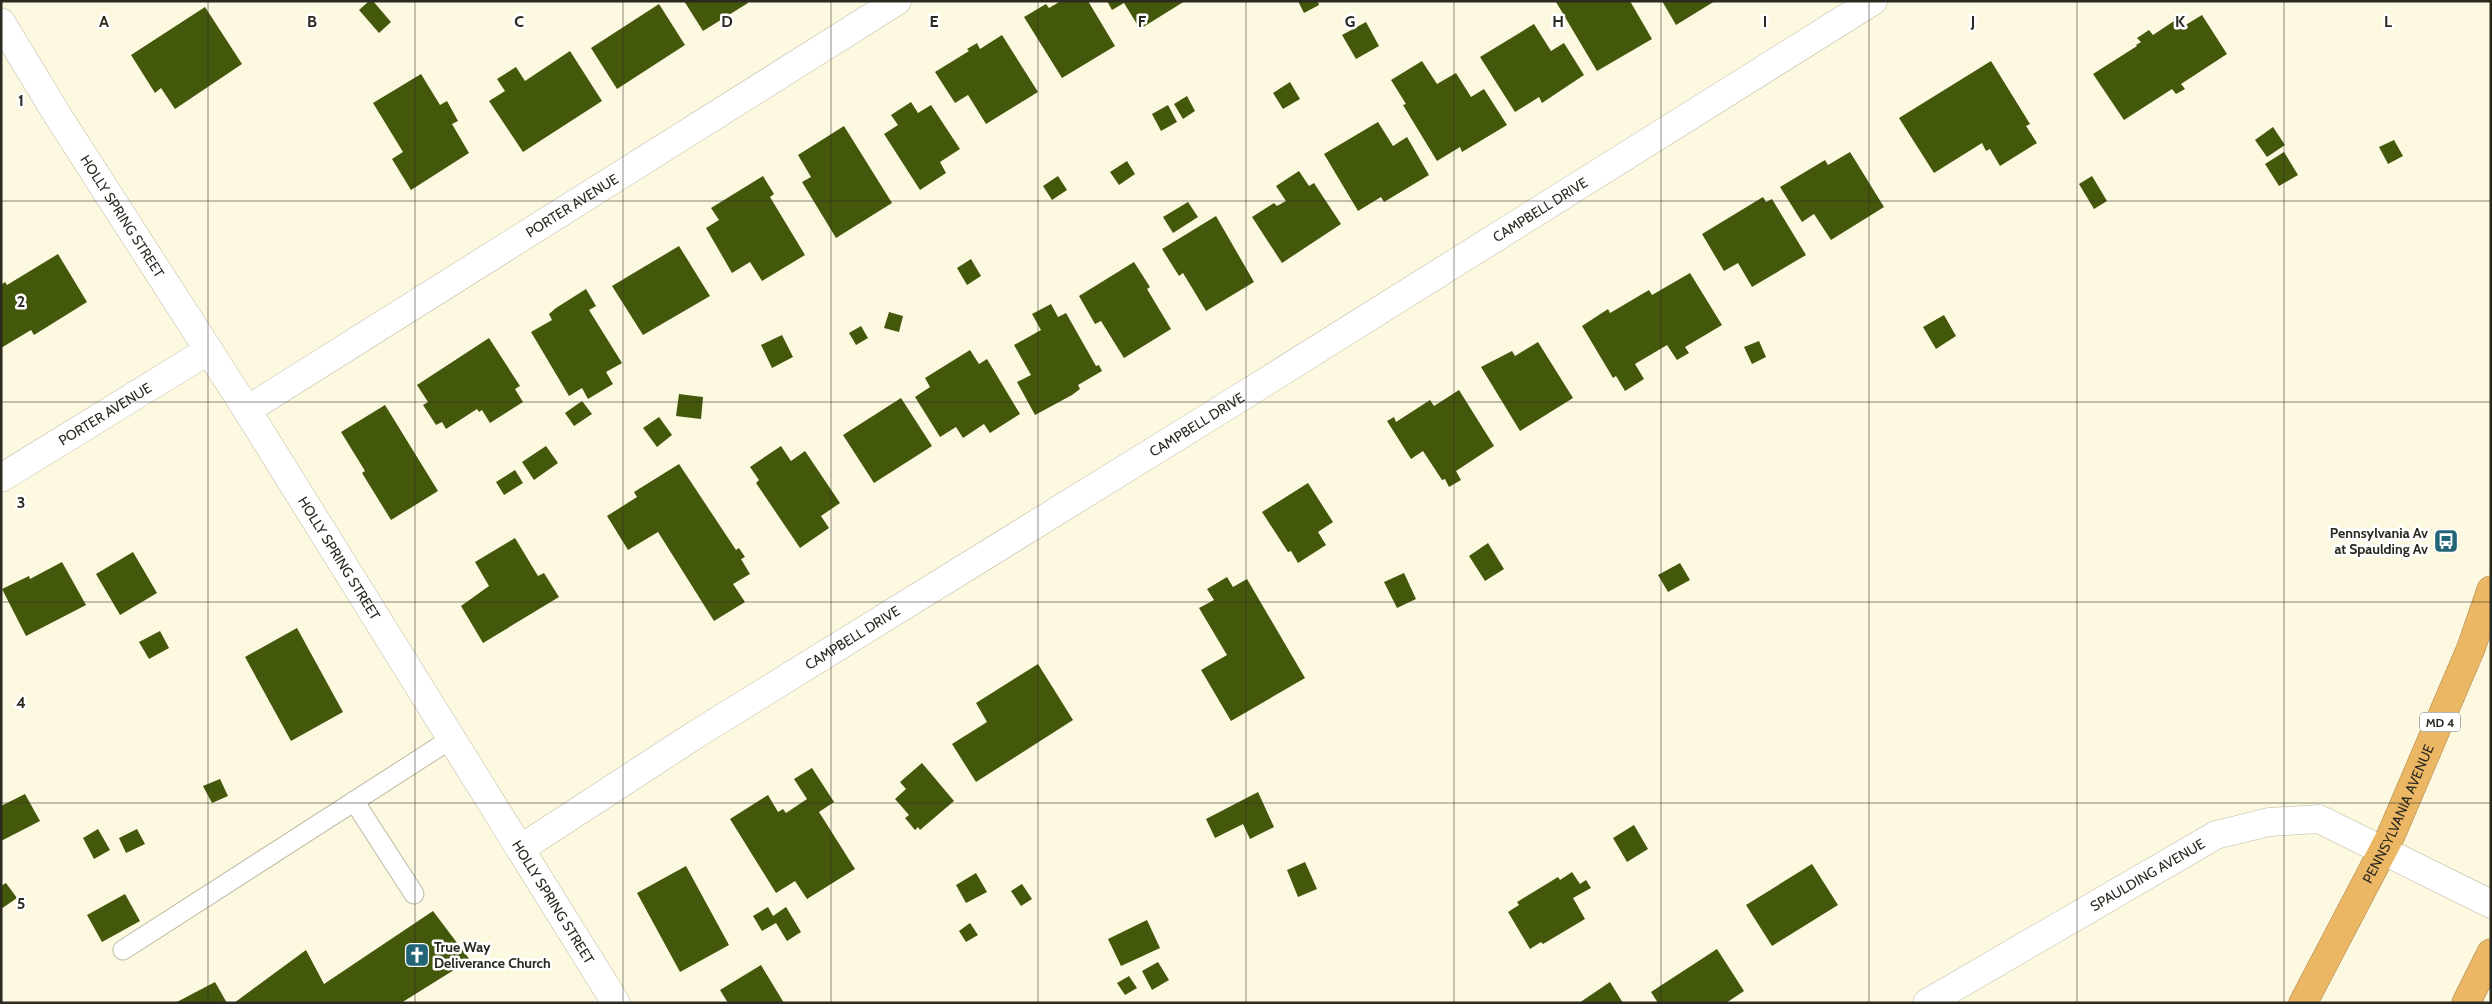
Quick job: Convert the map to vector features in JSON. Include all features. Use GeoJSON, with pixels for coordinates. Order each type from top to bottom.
{"type":"FeatureCollection","features":[{"type":"Feature","properties":{"kind":"highway","name":"PENNSYLVANIA AVENUE"},"geometry":{"type":"LineString","coordinates":[[2303,1003],[2382,852],[2428,752],[2491,590]]}},
{"type":"Feature","properties":{"kind":"highway"},"geometry":{"type":"LineString","coordinates":[[2466,1003],[2491,953]]}},
{"type":"Feature","properties":{"kind":"street","name":"PORTER AVENUE"},"geometry":{"type":"LineString","coordinates":[[247,410],[897,1]]}},
{"type":"Feature","properties":{"kind":"street","name":"CAMPBELL DRIVE"},"geometry":{"type":"LineString","coordinates":[[520,850],[695,735],[1238,400],[1873,1]]}},
{"type":"Feature","properties":{"kind":"street","name":"HOLLY SPRING STREET"},"geometry":{"type":"LineString","coordinates":[[1,22],[58,116],[247,410],[616,1003]]}},
{"type":"Feature","properties":{"kind":"street","name":"PORTER AVENUE"},"geometry":{"type":"LineString","coordinates":[[1,478],[208,350]]}},
{"type":"Feature","properties":{"kind":"street","name":"SPAULDING AVENUE"},"geometry":{"type":"LineString","coordinates":[[1927,1003],[2216,835],[2269,822],[2319,819],[2382,852],[2491,904]]}},
{"type":"Feature","properties":{"kind":"lane"},"geometry":{"type":"LineString","coordinates":[[123,950],[451,739]]}},
{"type":"Feature","properties":{"kind":"lane"},"geometry":{"type":"LineString","coordinates":[[354,801],[414,894]]}},
{"type":"Feature","properties":{"kind":"building"},"geometry":{"type":"Polygon","coordinates":[[[369,1],[373,1],[391,22],[379,33],[359,10],[369,1]]]}},
{"type":"Feature","properties":{"kind":"building"},"geometry":{"type":"Polygon","coordinates":[[[684,1],[747,1],[748,3],[703,31],[684,1]]]}},
{"type":"Feature","properties":{"kind":"building"},"geometry":{"type":"Polygon","coordinates":[[[1061,1],[1088,1],[1115,46],[1062,78],[1024,17],[1046,4],[1049,8],[1061,1]]]}},
{"type":"Feature","properties":{"kind":"building"},"geometry":{"type":"Polygon","coordinates":[[[1107,1],[1185,1],[1140,29],[1124,3],[1112,10],[1107,1]]]}},
{"type":"Feature","properties":{"kind":"building"},"geometry":{"type":"Polygon","coordinates":[[[1298,1],[1318,1],[1319,5],[1304,13],[1298,1]]]}},
{"type":"Feature","properties":{"kind":"building"},"geometry":{"type":"Polygon","coordinates":[[[1630,1],[1652,39],[1597,71],[1556,2],[1630,1]]]}},
{"type":"Feature","properties":{"kind":"building"},"geometry":{"type":"Polygon","coordinates":[[[1662,1],[1715,1],[1676,25],[1662,1]]]}},
{"type":"Feature","properties":{"kind":"building"},"geometry":{"type":"Polygon","coordinates":[[[659,4],[685,45],[617,89],[591,48],[659,4]]]}},
{"type":"Feature","properties":{"kind":"building"},"geometry":{"type":"Polygon","coordinates":[[[205,7],[242,64],[175,109],[161,88],[155,93],[131,55],[205,7]]]}},
{"type":"Feature","properties":{"kind":"building"},"geometry":{"type":"Polygon","coordinates":[[[2202,15],[2227,54],[2181,84],[2185,89],[2176,94],[2172,89],[2124,120],[2093,74],[2137,46],[2141,42],[2137,38],[2149,30],[2153,35],[2174,21],[2179,29],[2202,15]]]}},
{"type":"Feature","properties":{"kind":"building"},"geometry":{"type":"Polygon","coordinates":[[[1366,22],[1379,46],[1356,59],[1342,35],[1366,22]]]}},
{"type":"Feature","properties":{"kind":"building"},"geometry":{"type":"Polygon","coordinates":[[[1534,24],[1551,51],[1564,43],[1584,75],[1542,103],[1539,97],[1515,112],[1480,57],[1534,24]]]}},
{"type":"Feature","properties":{"kind":"building"},"geometry":{"type":"Polygon","coordinates":[[[1002,35],[1038,92],[986,124],[968,95],[955,103],[935,72],[969,51],[967,49],[977,43],[980,49],[1002,35]]]}},
{"type":"Feature","properties":{"kind":"building"},"geometry":{"type":"Polygon","coordinates":[[[570,51],[602,101],[523,152],[489,101],[505,91],[497,79],[516,67],[525,81],[570,51]]]}},
{"type":"Feature","properties":{"kind":"building"},"geometry":{"type":"Polygon","coordinates":[[[1422,61],[1437,84],[1456,73],[1471,97],[1484,89],[1507,125],[1462,152],[1460,147],[1437,161],[1403,105],[1406,104],[1391,80],[1422,61]]]}},
{"type":"Feature","properties":{"kind":"building"},"geometry":{"type":"Polygon","coordinates":[[[1991,61],[2030,124],[2026,126],[2037,143],[2000,166],[1990,149],[1986,151],[1982,143],[1934,173],[1899,118],[1991,61]]]}},
{"type":"Feature","properties":{"kind":"building"},"geometry":{"type":"Polygon","coordinates":[[[421,74],[440,105],[447,101],[458,121],[452,124],[469,153],[411,190],[392,159],[403,152],[373,103],[421,74]]]}},
{"type":"Feature","properties":{"kind":"building"},"geometry":{"type":"Polygon","coordinates":[[[1290,82],[1300,99],[1283,109],[1273,93],[1290,82]]]}},
{"type":"Feature","properties":{"kind":"building"},"geometry":{"type":"Polygon","coordinates":[[[1187,96],[1195,111],[1183,119],[1174,104],[1187,96]]]}},
{"type":"Feature","properties":{"kind":"building"},"geometry":{"type":"Polygon","coordinates":[[[911,102],[918,113],[931,105],[960,149],[940,162],[946,173],[920,190],[884,134],[898,125],[891,115],[911,102]]]}},
{"type":"Feature","properties":{"kind":"building"},"geometry":{"type":"Polygon","coordinates":[[[1168,105],[1177,122],[1161,131],[1152,114],[1168,105]]]}},
{"type":"Feature","properties":{"kind":"building"},"geometry":{"type":"Polygon","coordinates":[[[1378,122],[1393,146],[1407,137],[1429,175],[1384,202],[1381,197],[1358,211],[1324,154],[1378,122]]]}},
{"type":"Feature","properties":{"kind":"building"},"geometry":{"type":"Polygon","coordinates":[[[844,126],[892,203],[836,238],[802,182],[811,177],[798,155],[844,126]]]}},
{"type":"Feature","properties":{"kind":"building"},"geometry":{"type":"Polygon","coordinates":[[[2273,127],[2285,145],[2267,157],[2255,140],[2273,127]]]}},
{"type":"Feature","properties":{"kind":"building"},"geometry":{"type":"Polygon","coordinates":[[[2394,140],[2403,156],[2388,164],[2379,147],[2394,140]]]}},
{"type":"Feature","properties":{"kind":"building"},"geometry":{"type":"Polygon","coordinates":[[[1850,152],[1884,207],[1831,240],[1814,214],[1802,222],[1780,187],[1825,160],[1828,165],[1850,152]]]}},
{"type":"Feature","properties":{"kind":"building"},"geometry":{"type":"Polygon","coordinates":[[[2284,152],[2298,175],[2279,186],[2265,164],[2284,152]]]}},
{"type":"Feature","properties":{"kind":"building"},"geometry":{"type":"Polygon","coordinates":[[[1127,161],[1135,174],[1119,185],[1110,172],[1127,161]]]}},
{"type":"Feature","properties":{"kind":"building"},"geometry":{"type":"Polygon","coordinates":[[[1299,171],[1309,186],[1314,183],[1341,224],[1282,263],[1252,217],[1274,203],[1277,206],[1286,201],[1276,186],[1299,171]]]}},
{"type":"Feature","properties":{"kind":"building"},"geometry":{"type":"Polygon","coordinates":[[[763,176],[774,194],[770,197],[805,255],[762,281],[750,262],[732,273],[706,228],[719,220],[711,208],[763,176]]]}},
{"type":"Feature","properties":{"kind":"building"},"geometry":{"type":"Polygon","coordinates":[[[1058,176],[1067,190],[1052,200],[1043,186],[1058,176]]]}},
{"type":"Feature","properties":{"kind":"building"},"geometry":{"type":"Polygon","coordinates":[[[2092,176],[2107,201],[2094,209],[2079,184],[2092,176]]]}},
{"type":"Feature","properties":{"kind":"building"},"geometry":{"type":"Polygon","coordinates":[[[1763,197],[1766,202],[1772,199],[1806,255],[1752,287],[1738,263],[1724,271],[1702,234],[1763,197]]]}},
{"type":"Feature","properties":{"kind":"building"},"geometry":{"type":"Polygon","coordinates":[[[1188,202],[1198,217],[1173,233],[1163,217],[1188,202]]]}},
{"type":"Feature","properties":{"kind":"building"},"geometry":{"type":"Polygon","coordinates":[[[1216,216],[1254,282],[1206,311],[1183,273],[1179,276],[1162,249],[1216,216]]]}},
{"type":"Feature","properties":{"kind":"building"},"geometry":{"type":"Polygon","coordinates":[[[679,246],[710,296],[643,335],[612,286],[679,246]]]}},
{"type":"Feature","properties":{"kind":"building"},"geometry":{"type":"Polygon","coordinates":[[[58,254],[87,302],[34,335],[31,330],[1,348],[1,285],[5,282],[7,285],[58,254]]]}},
{"type":"Feature","properties":{"kind":"building"},"geometry":{"type":"Polygon","coordinates":[[[971,259],[981,276],[967,285],[957,268],[971,259]]]}},
{"type":"Feature","properties":{"kind":"building"},"geometry":{"type":"Polygon","coordinates":[[[1134,262],[1150,287],[1147,289],[1171,329],[1124,358],[1101,321],[1095,324],[1079,296],[1134,262]]]}},
{"type":"Feature","properties":{"kind":"building"},"geometry":{"type":"Polygon","coordinates":[[[1690,273],[1722,325],[1685,347],[1689,353],[1677,360],[1667,345],[1635,364],[1644,379],[1625,391],[1616,376],[1613,378],[1582,326],[1608,309],[1610,313],[1649,290],[1652,295],[1690,273]]]}},
{"type":"Feature","properties":{"kind":"building"},"geometry":{"type":"Polygon","coordinates":[[[586,289],[596,306],[589,310],[622,363],[606,372],[613,384],[588,399],[582,388],[569,396],[531,332],[552,320],[549,314],[556,308],[586,289]]]}},
{"type":"Feature","properties":{"kind":"building"},"geometry":{"type":"Polygon","coordinates":[[[1051,304],[1058,317],[1066,313],[1096,366],[1099,365],[1102,371],[1078,385],[1080,389],[1072,395],[1035,415],[1017,382],[1031,375],[1014,345],[1041,330],[1032,314],[1051,304]]]}},
{"type":"Feature","properties":{"kind":"building"},"geometry":{"type":"Polygon","coordinates":[[[889,312],[903,316],[899,332],[884,328],[889,312]]]}},
{"type":"Feature","properties":{"kind":"building"},"geometry":{"type":"Polygon","coordinates":[[[1944,315],[1956,336],[1936,349],[1923,327],[1944,315]]]}},
{"type":"Feature","properties":{"kind":"building"},"geometry":{"type":"Polygon","coordinates":[[[861,326],[868,338],[856,345],[849,333],[861,326]]]}},
{"type":"Feature","properties":{"kind":"building"},"geometry":{"type":"Polygon","coordinates":[[[782,335],[793,357],[772,368],[761,345],[782,335]]]}},
{"type":"Feature","properties":{"kind":"building"},"geometry":{"type":"Polygon","coordinates":[[[489,338],[520,386],[515,389],[523,402],[490,423],[482,410],[479,412],[477,409],[446,429],[442,422],[436,425],[423,405],[428,402],[417,385],[489,338]]]}},
{"type":"Feature","properties":{"kind":"building"},"geometry":{"type":"Polygon","coordinates":[[[1759,341],[1766,357],[1752,364],[1744,347],[1759,341]]]}},
{"type":"Feature","properties":{"kind":"building"},"geometry":{"type":"Polygon","coordinates":[[[1538,342],[1573,398],[1520,431],[1481,367],[1512,351],[1515,356],[1538,342]]]}},
{"type":"Feature","properties":{"kind":"building"},"geometry":{"type":"Polygon","coordinates":[[[970,350],[979,364],[987,359],[1020,414],[990,433],[984,424],[963,438],[956,427],[940,437],[915,397],[930,387],[925,378],[970,350]]]}},
{"type":"Feature","properties":{"kind":"building"},"geometry":{"type":"Polygon","coordinates":[[[1459,390],[1494,446],[1456,471],[1461,480],[1449,487],[1445,479],[1442,480],[1423,451],[1411,459],[1387,421],[1394,417],[1396,422],[1430,400],[1434,406],[1459,390]]]}},
{"type":"Feature","properties":{"kind":"building"},"geometry":{"type":"Polygon","coordinates":[[[679,394],[703,397],[701,419],[676,416],[679,394]]]}},
{"type":"Feature","properties":{"kind":"building"},"geometry":{"type":"Polygon","coordinates":[[[901,398],[932,446],[874,483],[843,435],[901,398]]]}},
{"type":"Feature","properties":{"kind":"building"},"geometry":{"type":"Polygon","coordinates":[[[582,401],[592,414],[574,426],[565,413],[582,401]]]}},
{"type":"Feature","properties":{"kind":"building"},"geometry":{"type":"Polygon","coordinates":[[[385,405],[438,491],[391,520],[362,473],[365,471],[341,432],[385,405]]]}},
{"type":"Feature","properties":{"kind":"building"},"geometry":{"type":"Polygon","coordinates":[[[659,417],[672,435],[657,447],[643,428],[659,417]]]}},
{"type":"Feature","properties":{"kind":"building"},"geometry":{"type":"Polygon","coordinates":[[[546,446],[558,463],[534,480],[522,462],[546,446]]]}},
{"type":"Feature","properties":{"kind":"building"},"geometry":{"type":"Polygon","coordinates":[[[781,446],[791,461],[805,451],[840,503],[821,516],[829,528],[800,548],[756,483],[759,480],[750,467],[781,446]]]}},
{"type":"Feature","properties":{"kind":"building"},"geometry":{"type":"Polygon","coordinates":[[[679,464],[736,550],[739,548],[745,557],[741,559],[750,574],[733,584],[745,602],[714,621],[658,532],[628,550],[607,516],[637,497],[634,492],[679,464]]]}},
{"type":"Feature","properties":{"kind":"building"},"geometry":{"type":"Polygon","coordinates":[[[515,470],[523,483],[504,495],[496,482],[515,470]]]}},
{"type":"Feature","properties":{"kind":"building"},"geometry":{"type":"Polygon","coordinates":[[[1308,483],[1333,522],[1318,532],[1326,545],[1298,563],[1291,551],[1288,552],[1262,512],[1308,483]]]}},
{"type":"Feature","properties":{"kind":"building"},"geometry":{"type":"Polygon","coordinates":[[[515,538],[538,576],[544,573],[559,597],[483,643],[461,606],[489,586],[475,562],[515,538]]]}},
{"type":"Feature","properties":{"kind":"building"},"geometry":{"type":"Polygon","coordinates":[[[1488,543],[1504,569],[1485,581],[1469,556],[1488,543]]]}},
{"type":"Feature","properties":{"kind":"building"},"geometry":{"type":"Polygon","coordinates":[[[133,552],[157,593],[120,615],[96,574],[133,552]]]}},
{"type":"Feature","properties":{"kind":"building"},"geometry":{"type":"Polygon","coordinates":[[[62,562],[86,605],[26,636],[2,589],[29,576],[30,579],[62,562]]]}},
{"type":"Feature","properties":{"kind":"building"},"geometry":{"type":"Polygon","coordinates":[[[1680,563],[1690,580],[1668,592],[1658,575],[1680,563]]]}},
{"type":"Feature","properties":{"kind":"building"},"geometry":{"type":"Polygon","coordinates":[[[1404,573],[1416,599],[1397,608],[1384,582],[1404,573]]]}},
{"type":"Feature","properties":{"kind":"building"},"geometry":{"type":"Polygon","coordinates":[[[1227,577],[1233,587],[1247,579],[1305,678],[1231,721],[1201,670],[1227,655],[1199,608],[1214,600],[1207,589],[1227,577]]]}},
{"type":"Feature","properties":{"kind":"building"},"geometry":{"type":"Polygon","coordinates":[[[297,628],[343,712],[291,741],[245,657],[297,628]]]}},
{"type":"Feature","properties":{"kind":"building"},"geometry":{"type":"Polygon","coordinates":[[[160,631],[169,648],[149,659],[139,642],[160,631]]]}},
{"type":"Feature","properties":{"kind":"building"},"geometry":{"type":"Polygon","coordinates":[[[1038,664],[1073,720],[976,782],[952,744],[987,722],[976,703],[1038,664]]]}},
{"type":"Feature","properties":{"kind":"building"},"geometry":{"type":"Polygon","coordinates":[[[922,763],[954,801],[920,830],[918,827],[915,830],[905,818],[909,815],[895,799],[906,789],[900,782],[922,763]]]}},
{"type":"Feature","properties":{"kind":"building"},"geometry":{"type":"Polygon","coordinates":[[[812,768],[834,802],[819,812],[855,869],[807,899],[795,881],[776,893],[730,819],[768,795],[778,812],[783,809],[786,813],[807,799],[794,779],[812,768]]]}},
{"type":"Feature","properties":{"kind":"building"},"geometry":{"type":"Polygon","coordinates":[[[220,779],[228,796],[212,803],[203,786],[220,779]]]}},
{"type":"Feature","properties":{"kind":"building"},"geometry":{"type":"Polygon","coordinates":[[[1258,792],[1274,827],[1250,839],[1243,824],[1215,838],[1206,819],[1258,792]]]}},
{"type":"Feature","properties":{"kind":"building"},"geometry":{"type":"Polygon","coordinates":[[[25,794],[40,821],[1,841],[1,806],[25,794]]]}},
{"type":"Feature","properties":{"kind":"building"},"geometry":{"type":"Polygon","coordinates":[[[1634,825],[1648,849],[1627,862],[1613,838],[1634,825]]]}},
{"type":"Feature","properties":{"kind":"building"},"geometry":{"type":"Polygon","coordinates":[[[98,829],[110,850],[94,859],[83,838],[98,829]]]}},
{"type":"Feature","properties":{"kind":"building"},"geometry":{"type":"Polygon","coordinates":[[[137,829],[145,844],[126,853],[119,838],[137,829]]]}},
{"type":"Feature","properties":{"kind":"building"},"geometry":{"type":"Polygon","coordinates":[[[1305,862],[1317,889],[1298,897],[1287,870],[1305,862]]]}},
{"type":"Feature","properties":{"kind":"building"},"geometry":{"type":"Polygon","coordinates":[[[1812,864],[1838,905],[1772,946],[1746,905],[1812,864]]]}},
{"type":"Feature","properties":{"kind":"building"},"geometry":{"type":"Polygon","coordinates":[[[686,866],[729,945],[680,972],[637,893],[686,866]]]}},
{"type":"Feature","properties":{"kind":"building"},"geometry":{"type":"Polygon","coordinates":[[[1572,872],[1580,884],[1586,880],[1591,888],[1573,898],[1585,919],[1543,944],[1541,942],[1530,949],[1508,912],[1519,905],[1517,902],[1558,877],[1560,880],[1572,872]]]}},
{"type":"Feature","properties":{"kind":"building"},"geometry":{"type":"Polygon","coordinates":[[[976,873],[987,892],[966,903],[956,885],[976,873]]]}},
{"type":"Feature","properties":{"kind":"building"},"geometry":{"type":"Polygon","coordinates":[[[6,883],[17,898],[1,909],[1,886],[6,883]]]}},
{"type":"Feature","properties":{"kind":"building"},"geometry":{"type":"Polygon","coordinates":[[[1022,884],[1032,899],[1021,906],[1011,891],[1022,884]]]}},
{"type":"Feature","properties":{"kind":"building"},"geometry":{"type":"Polygon","coordinates":[[[125,894],[140,921],[102,942],[87,915],[125,894]]]}},
{"type":"Feature","properties":{"kind":"building"},"geometry":{"type":"Polygon","coordinates":[[[768,907],[773,916],[786,907],[801,932],[787,941],[776,923],[762,931],[753,916],[768,907]]]}},
{"type":"Feature","properties":{"kind":"building","name":"True Way Deliverance Church"},"geometry":{"type":"Polygon","coordinates":[[[433,911],[470,960],[401,1003],[234,1003],[306,950],[324,984],[433,911]]]}},
{"type":"Feature","properties":{"kind":"building"},"geometry":{"type":"Polygon","coordinates":[[[1147,920],[1160,948],[1121,966],[1108,939],[1147,920]]]}},
{"type":"Feature","properties":{"kind":"building"},"geometry":{"type":"Polygon","coordinates":[[[970,923],[978,935],[966,942],[959,931],[970,923]]]}},
{"type":"Feature","properties":{"kind":"building"},"geometry":{"type":"Polygon","coordinates":[[[1717,949],[1744,991],[1726,1003],[1658,1003],[1651,992],[1717,949]]]}},
{"type":"Feature","properties":{"kind":"building"},"geometry":{"type":"Polygon","coordinates":[[[1158,962],[1169,980],[1152,990],[1142,971],[1158,962]]]}},
{"type":"Feature","properties":{"kind":"building"},"geometry":{"type":"Polygon","coordinates":[[[761,965],[784,1003],[728,1003],[720,990],[761,965]]]}},
{"type":"Feature","properties":{"kind":"building"},"geometry":{"type":"Polygon","coordinates":[[[1129,976],[1137,988],[1125,995],[1117,983],[1129,976]]]}},
{"type":"Feature","properties":{"kind":"building"},"geometry":{"type":"Polygon","coordinates":[[[215,982],[227,1003],[175,1003],[215,982]]]}},
{"type":"Feature","properties":{"kind":"building"},"geometry":{"type":"Polygon","coordinates":[[[1610,982],[1623,1003],[1579,1003],[1610,982]]]}},
{"type":"Feature","properties":{"kind":"place","name":"Pennsylvania Av at Spaulding Av"},"geometry":{"type":"Point","coordinates":[2446,541]}},
{"type":"Feature","properties":{"kind":"place","name":"True Way Deliverance Church"},"geometry":{"type":"Point","coordinates":[417,955]}}]}
